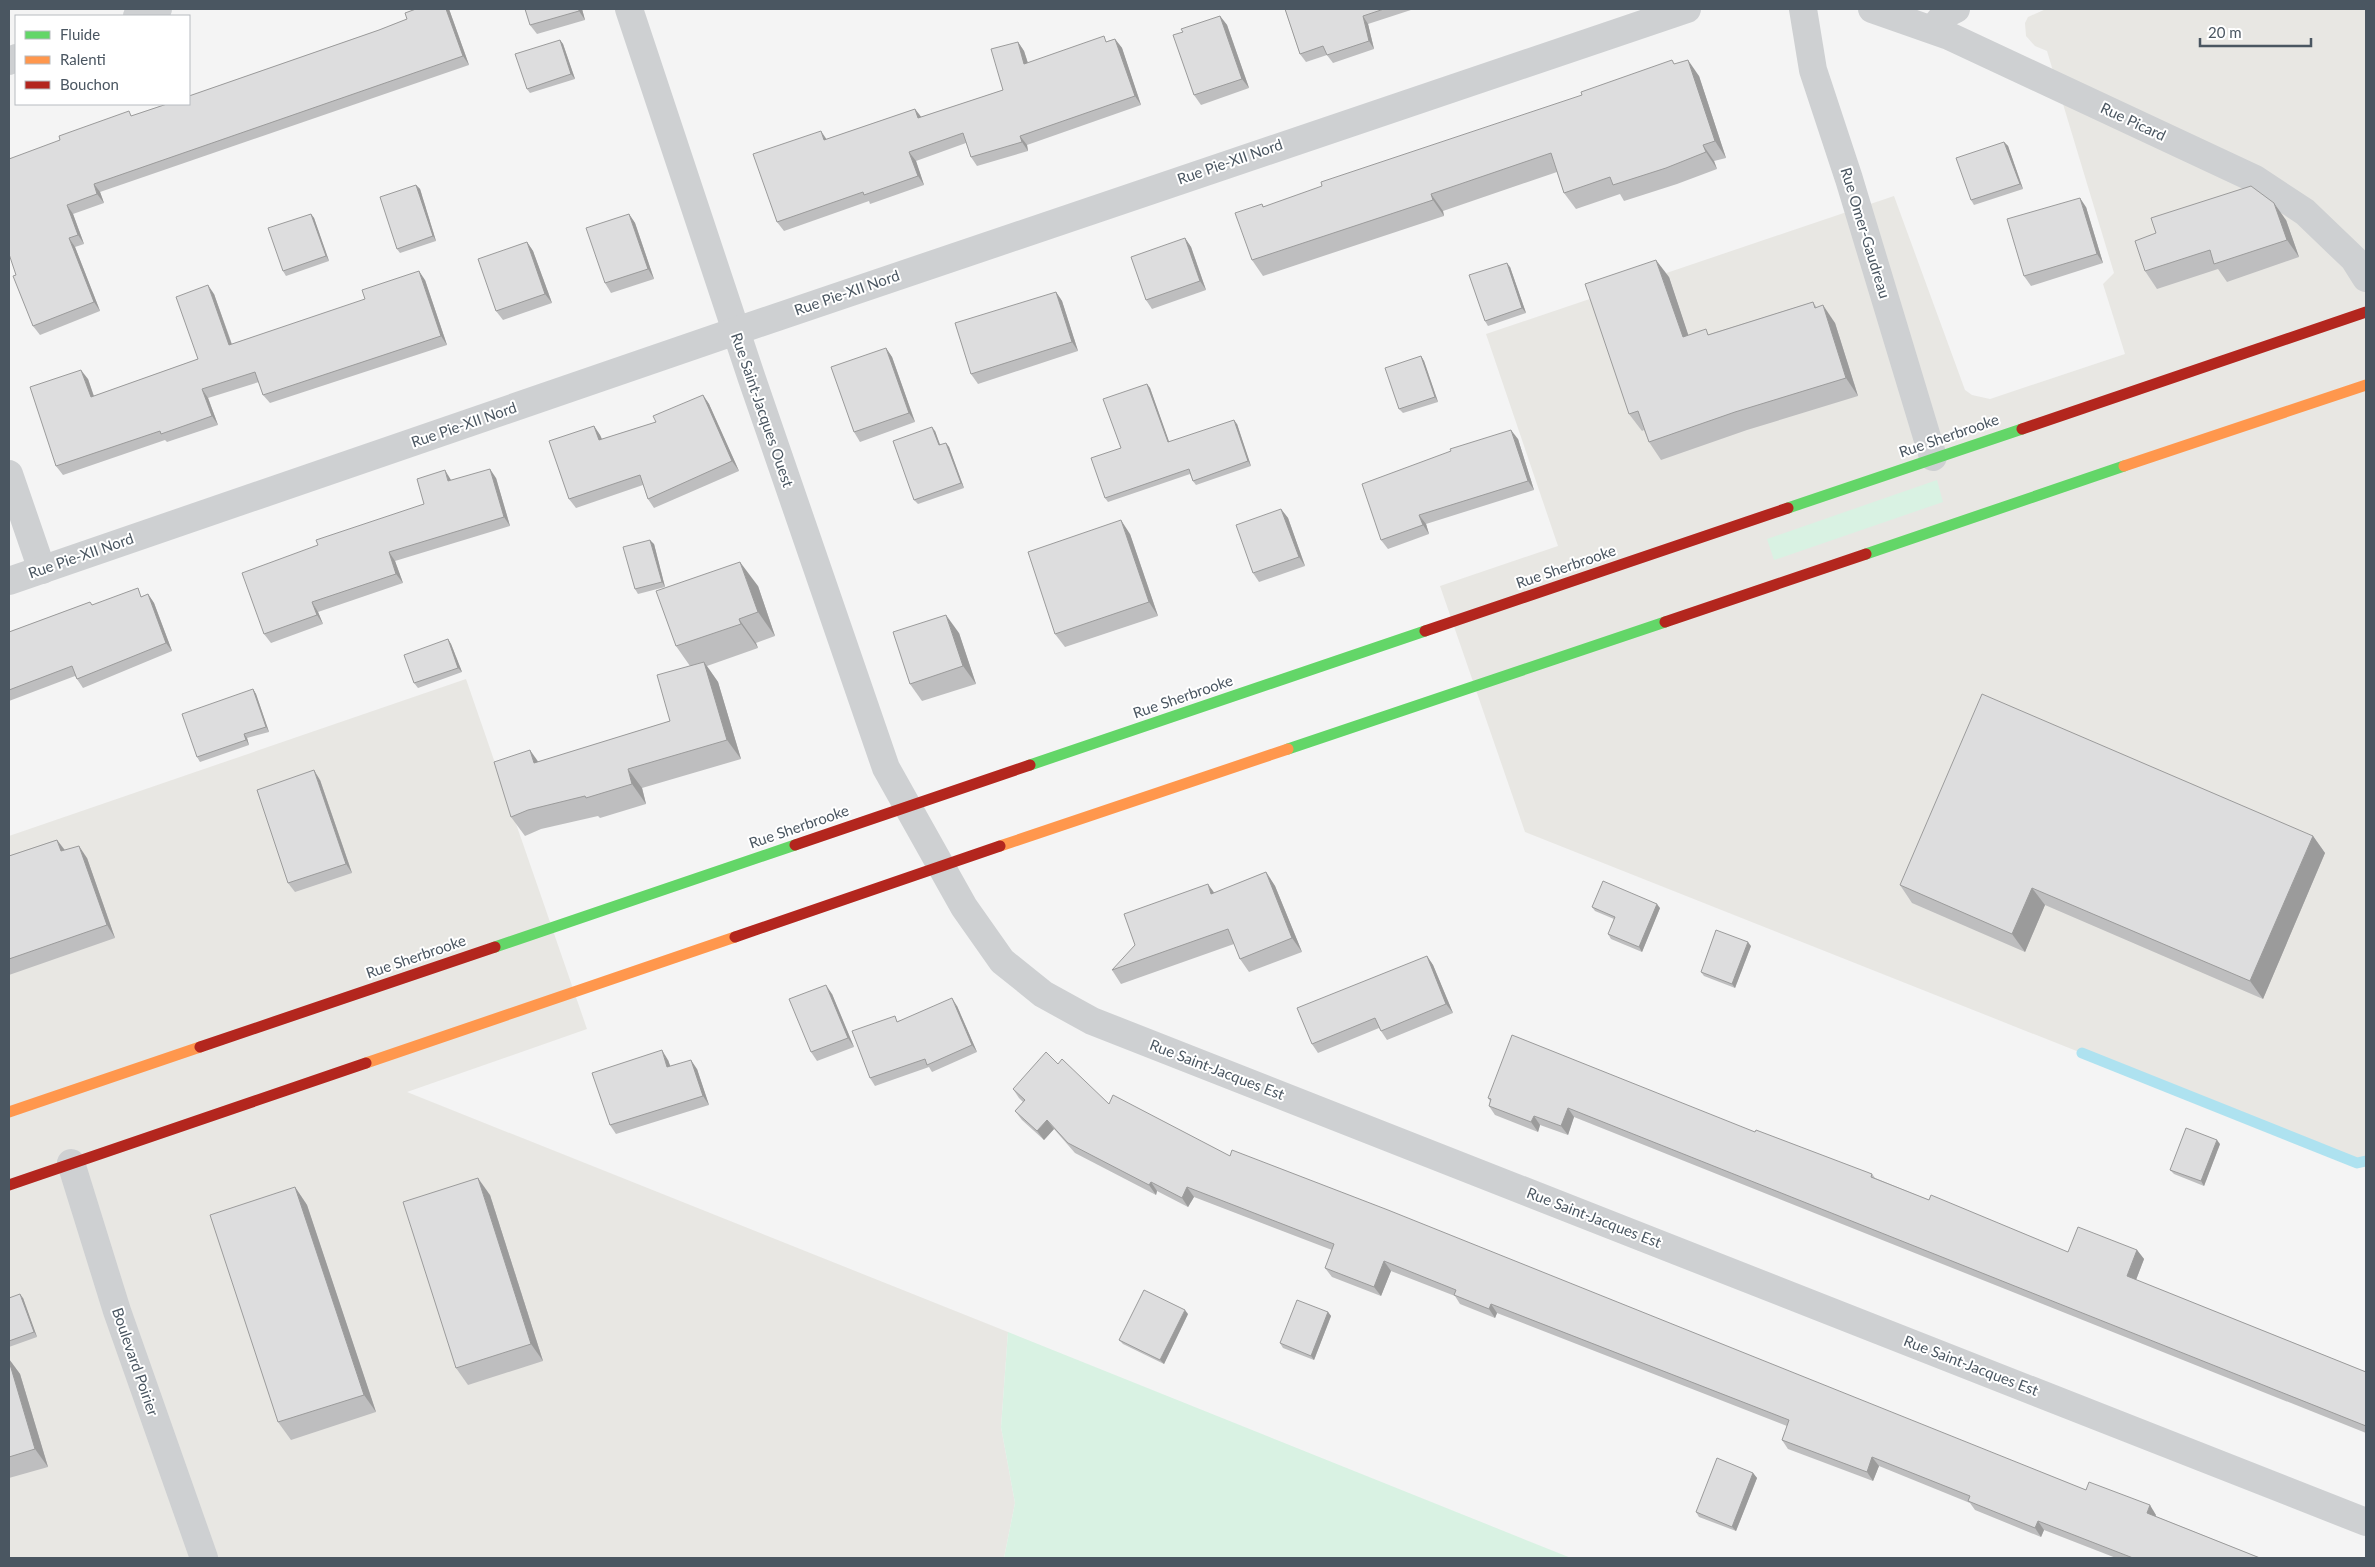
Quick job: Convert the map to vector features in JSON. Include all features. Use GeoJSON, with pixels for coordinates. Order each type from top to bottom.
{"type":"FeatureCollection","features":[{"type":"Feature","properties":{"kind":"main road","name":"Rue Sherbrooke"},"geometry":{"type":"LineString","coordinates":[[9,1112],[1934,457],[2366,312]]}},
{"type":"Feature","properties":{"kind":"main road"},"geometry":{"type":"LineString","coordinates":[[9,1185],[821,909],[941,866],[2366,385]]}},
{"type":"Feature","properties":{"kind":"street"},"geometry":{"type":"LineString","coordinates":[[140,15],[158,9]]}},
{"type":"Feature","properties":{"kind":"street","name":"Rue Saint-Jacques Ouest"},"geometry":{"type":"LineString","coordinates":[[629,9],[880,754],[907,806]]}},
{"type":"Feature","properties":{"kind":"street","name":"Rue Pie-XII Nord"},"geometry":{"type":"LineString","coordinates":[[9,581],[736,331],[1687,9]]}},
{"type":"Feature","properties":{"kind":"street","name":"Rue Omer-Gaudreau"},"geometry":{"type":"LineString","coordinates":[[1802,9],[1813,70],[1849,179],[1934,457]]}},
{"type":"Feature","properties":{"kind":"street","name":"Rue Picard"},"geometry":{"type":"LineString","coordinates":[[1872,9],[1933,29],[2263,184],[2305,212],[2325,230],[2354,259],[2366,278]]}},
{"type":"Feature","properties":{"kind":"street"},"geometry":{"type":"LineString","coordinates":[[1933,29],[1944,15],[1956,9]]}},
{"type":"Feature","properties":{"kind":"street"},"geometry":{"type":"LineString","coordinates":[[9,474],[42,570]]}},
{"type":"Feature","properties":{"kind":"street","name":"Rue Saint-Jacques Est"},"geometry":{"type":"LineString","coordinates":[[907,806],[964,907],[1002,961],[1043,994],[1092,1021],[2366,1522]]}},
{"type":"Feature","properties":{"kind":"street","name":"Boulevard Poirier"},"geometry":{"type":"LineString","coordinates":[[71,1163],[117,1311],[204,1558]]}},
{"type":"Feature","properties":{"kind":"shaded area"},"geometry":{"type":"Polygon","coordinates":[[[2046,9],[2366,9],[2366,1166],[1525,832],[1440,586],[1558,546],[1486,334],[1894,196],[1965,390],[1972,395],[1990,399],[2125,354],[2103,284],[2114,273],[2047,51],[2035,46],[2026,36],[2025,23],[2028,17],[2046,9]]]}},
{"type":"Feature","properties":{"kind":"shaded area"},"geometry":{"type":"Polygon","coordinates":[[[466,679],[587,1029],[407,1092],[1008,1332],[1001,1427],[1015,1503],[1004,1558],[9,1558],[9,836],[466,679]]]}},
{"type":"Feature","properties":{"kind":"green space"},"geometry":{"type":"Polygon","coordinates":[[[1937,480],[1943,502],[1774,560],[1767,539],[1937,480]]]}},
{"type":"Feature","properties":{"kind":"green space"},"geometry":{"type":"Polygon","coordinates":[[[1008,1332],[1571,1558],[1004,1558],[1015,1503],[1001,1427],[1008,1332]]]}},
{"type":"Feature","properties":{"kind":"building"},"geometry":{"type":"Polygon","coordinates":[[[416,9],[446,9],[463,56],[94,184],[97,194],[67,205],[78,235],[69,238],[94,302],[33,326],[13,276],[16,275],[9,254],[9,159],[60,140],[59,136],[129,111],[131,116],[164,105],[190,105],[190,96],[379,30],[407,19],[405,13],[416,9]]]}},
{"type":"Feature","properties":{"kind":"building"},"geometry":{"type":"Polygon","coordinates":[[[525,9],[579,9],[579,11],[530,25],[525,9]]]}},
{"type":"Feature","properties":{"kind":"building"},"geometry":{"type":"Polygon","coordinates":[[[1285,9],[1384,9],[1363,16],[1369,41],[1327,55],[1323,46],[1300,54],[1285,9]]]}},
{"type":"Feature","properties":{"kind":"building"},"geometry":{"type":"Polygon","coordinates":[[[1220,16],[1242,79],[1194,95],[1173,35],[1183,32],[1181,29],[1220,16]]]}},
{"type":"Feature","properties":{"kind":"building"},"geometry":{"type":"Polygon","coordinates":[[[1104,36],[1106,42],[1115,39],[1135,96],[1020,136],[1022,142],[971,157],[963,133],[909,152],[918,176],[864,195],[863,192],[777,222],[753,154],[821,131],[824,140],[915,109],[918,118],[1003,90],[991,49],[1018,42],[1024,64],[1104,36]]]}},
{"type":"Feature","properties":{"kind":"building"},"geometry":{"type":"Polygon","coordinates":[[[560,40],[571,74],[527,89],[515,54],[560,40]]]}},
{"type":"Feature","properties":{"kind":"building"},"geometry":{"type":"Polygon","coordinates":[[[1672,60],[1674,64],[1688,60],[1715,141],[1703,145],[1706,152],[1666,168],[1613,185],[1610,177],[1564,193],[1551,153],[1431,194],[1433,200],[1252,260],[1235,213],[1262,204],[1263,207],[1322,186],[1321,182],[1582,95],[1581,92],[1672,60]]]}},
{"type":"Feature","properties":{"kind":"building"},"geometry":{"type":"Polygon","coordinates":[[[2004,142],[2020,184],[1971,200],[1956,158],[2004,142]]]}},
{"type":"Feature","properties":{"kind":"building"},"geometry":{"type":"Polygon","coordinates":[[[416,185],[433,236],[397,249],[380,197],[416,185]]]}},
{"type":"Feature","properties":{"kind":"building"},"geometry":{"type":"Polygon","coordinates":[[[2251,186],[2274,203],[2287,240],[2214,264],[2210,250],[2145,271],[2135,241],[2156,233],[2151,218],[2251,186]]]}},
{"type":"Feature","properties":{"kind":"building"},"geometry":{"type":"Polygon","coordinates":[[[2080,198],[2097,254],[2024,276],[2007,219],[2080,198]]]}},
{"type":"Feature","properties":{"kind":"building"},"geometry":{"type":"Polygon","coordinates":[[[311,214],[326,256],[283,271],[268,228],[311,214]]]}},
{"type":"Feature","properties":{"kind":"building"},"geometry":{"type":"Polygon","coordinates":[[[629,214],[648,269],[605,283],[586,228],[629,214]]]}},
{"type":"Feature","properties":{"kind":"building"},"geometry":{"type":"Polygon","coordinates":[[[1185,238],[1200,281],[1146,300],[1131,257],[1185,238]]]}},
{"type":"Feature","properties":{"kind":"building"},"geometry":{"type":"Polygon","coordinates":[[[527,242],[545,294],[496,311],[478,259],[527,242]]]}},
{"type":"Feature","properties":{"kind":"building"},"geometry":{"type":"Polygon","coordinates":[[[1656,260],[1683,337],[1706,329],[1708,335],[1813,302],[1815,308],[1823,305],[1846,378],[1735,412],[1649,442],[1638,411],[1629,414],[1585,284],[1656,260]]]}},
{"type":"Feature","properties":{"kind":"building"},"geometry":{"type":"Polygon","coordinates":[[[1507,263],[1522,308],[1485,321],[1469,275],[1507,263]]]}},
{"type":"Feature","properties":{"kind":"building"},"geometry":{"type":"Polygon","coordinates":[[[419,271],[441,336],[263,395],[255,372],[202,389],[212,416],[161,434],[160,431],[56,466],[30,387],[81,370],[91,397],[198,359],[176,297],[208,285],[229,345],[365,299],[362,290],[419,271]]]}},
{"type":"Feature","properties":{"kind":"building"},"geometry":{"type":"Polygon","coordinates":[[[1056,292],[1072,342],[971,374],[955,323],[1056,292]]]}},
{"type":"Feature","properties":{"kind":"building"},"geometry":{"type":"Polygon","coordinates":[[[886,348],[909,413],[854,432],[831,367],[886,348]]]}},
{"type":"Feature","properties":{"kind":"building"},"geometry":{"type":"Polygon","coordinates":[[[1421,356],[1435,397],[1399,409],[1385,368],[1421,356]]]}},
{"type":"Feature","properties":{"kind":"building"},"geometry":{"type":"Polygon","coordinates":[[[1147,384],[1168,442],[1234,420],[1248,461],[1193,481],[1189,469],[1105,498],[1091,458],[1121,448],[1103,399],[1147,384]]]}},
{"type":"Feature","properties":{"kind":"building"},"geometry":{"type":"Polygon","coordinates":[[[703,395],[732,461],[648,499],[640,475],[569,499],[549,441],[594,426],[599,440],[656,422],[653,416],[703,395]]]}},
{"type":"Feature","properties":{"kind":"building"},"geometry":{"type":"Polygon","coordinates":[[[932,427],[939,445],[946,443],[961,483],[914,500],[893,441],[932,427]]]}},
{"type":"Feature","properties":{"kind":"building"},"geometry":{"type":"Polygon","coordinates":[[[1511,430],[1528,481],[1419,515],[1423,525],[1381,540],[1362,484],[1451,451],[1450,449],[1511,430]]]}},
{"type":"Feature","properties":{"kind":"building"},"geometry":{"type":"Polygon","coordinates":[[[490,469],[504,517],[389,552],[396,574],[312,602],[317,615],[264,634],[242,573],[318,545],[316,540],[424,504],[417,479],[445,470],[448,481],[490,469]]]}},
{"type":"Feature","properties":{"kind":"building"},"geometry":{"type":"Polygon","coordinates":[[[1281,509],[1299,557],[1253,573],[1236,525],[1281,509]]]}},
{"type":"Feature","properties":{"kind":"building"},"geometry":{"type":"Polygon","coordinates":[[[1121,520],[1149,602],[1055,634],[1028,552],[1121,520]]]}},
{"type":"Feature","properties":{"kind":"building"},"geometry":{"type":"Polygon","coordinates":[[[650,540],[662,582],[635,589],[623,547],[650,540]]]}},
{"type":"Feature","properties":{"kind":"building"},"geometry":{"type":"Polygon","coordinates":[[[740,562],[758,612],[739,619],[741,624],[676,646],[656,591],[740,562]]]}},
{"type":"Feature","properties":{"kind":"building"},"geometry":{"type":"Polygon","coordinates":[[[138,588],[141,597],[148,594],[166,643],[77,679],[72,666],[9,690],[9,632],[90,602],[92,605],[138,588]]]}},
{"type":"Feature","properties":{"kind":"building"},"geometry":{"type":"Polygon","coordinates":[[[946,615],[963,666],[910,684],[893,632],[946,615]]]}},
{"type":"Feature","properties":{"kind":"building"},"geometry":{"type":"Polygon","coordinates":[[[448,639],[458,668],[414,683],[404,655],[448,639]]]}},
{"type":"Feature","properties":{"kind":"building"},"geometry":{"type":"Polygon","coordinates":[[[704,662],[727,740],[628,769],[632,784],[586,798],[585,796],[528,810],[511,817],[494,762],[530,750],[534,763],[670,721],[657,675],[704,662]]]}},
{"type":"Feature","properties":{"kind":"building"},"geometry":{"type":"Polygon","coordinates":[[[253,689],[266,727],[244,734],[246,740],[197,757],[182,714],[253,689]]]}},
{"type":"Feature","properties":{"kind":"building"},"geometry":{"type":"Polygon","coordinates":[[[1982,694],[2313,836],[2250,981],[2032,888],[2012,934],[1900,885],[1982,694]]]}},
{"type":"Feature","properties":{"kind":"building"},"geometry":{"type":"Polygon","coordinates":[[[314,770],[346,864],[288,883],[257,790],[314,770]]]}},
{"type":"Feature","properties":{"kind":"building"},"geometry":{"type":"Polygon","coordinates":[[[57,840],[61,851],[79,846],[107,925],[9,959],[9,856],[57,840]]]}},
{"type":"Feature","properties":{"kind":"building"},"geometry":{"type":"Polygon","coordinates":[[[1266,872],[1292,938],[1240,959],[1228,929],[1112,970],[1135,945],[1124,914],[1208,884],[1211,894],[1266,872]]]}},
{"type":"Feature","properties":{"kind":"building"},"geometry":{"type":"Polygon","coordinates":[[[1603,881],[1657,904],[1639,947],[1608,934],[1615,917],[1592,907],[1603,881]]]}},
{"type":"Feature","properties":{"kind":"building"},"geometry":{"type":"Polygon","coordinates":[[[1716,930],[1748,942],[1732,984],[1701,972],[1716,930]]]}},
{"type":"Feature","properties":{"kind":"building"},"geometry":{"type":"Polygon","coordinates":[[[1427,956],[1446,1004],[1381,1031],[1375,1018],[1312,1044],[1297,1008],[1427,956]]]}},
{"type":"Feature","properties":{"kind":"building"},"geometry":{"type":"Polygon","coordinates":[[[826,985],[848,1038],[811,1052],[789,999],[826,985]]]}},
{"type":"Feature","properties":{"kind":"building"},"geometry":{"type":"Polygon","coordinates":[[[952,998],[972,1045],[927,1065],[925,1059],[870,1078],[852,1031],[895,1016],[897,1022],[952,998]]]}},
{"type":"Feature","properties":{"kind":"building"},"geometry":{"type":"Polygon","coordinates":[[[1512,1035],[1755,1132],[1756,1130],[1872,1174],[1871,1177],[1929,1200],[1931,1195],[2068,1252],[2078,1227],[2137,1250],[2127,1276],[2366,1372],[2366,1426],[1568,1108],[1561,1126],[1534,1116],[1531,1122],[1489,1106],[1491,1099],[1488,1098],[1512,1035]]]}},
{"type":"Feature","properties":{"kind":"building"},"geometry":{"type":"Polygon","coordinates":[[[662,1050],[667,1067],[691,1060],[703,1096],[610,1125],[592,1073],[662,1050]]]}},
{"type":"Feature","properties":{"kind":"building"},"geometry":{"type":"Polygon","coordinates":[[[1046,1052],[1058,1064],[1062,1059],[1109,1104],[1113,1095],[1230,1156],[1232,1150],[1388,1210],[2086,1490],[2089,1482],[2150,1505],[2147,1513],[2260,1558],[2133,1558],[2038,1521],[2035,1528],[1968,1501],[1970,1496],[1872,1457],[1867,1472],[1782,1440],[1789,1420],[1491,1304],[1489,1309],[1454,1295],[1456,1290],[1384,1261],[1374,1287],[1325,1268],[1334,1244],[1187,1187],[1182,1198],[1151,1182],[1149,1185],[1068,1143],[1047,1120],[1037,1131],[1015,1111],[1025,1100],[1013,1089],[1046,1052]]]}},
{"type":"Feature","properties":{"kind":"building"},"geometry":{"type":"Polygon","coordinates":[[[2186,1128],[2217,1140],[2201,1181],[2170,1170],[2186,1128]]]}},
{"type":"Feature","properties":{"kind":"building"},"geometry":{"type":"Polygon","coordinates":[[[478,1178],[531,1344],[456,1368],[403,1202],[478,1178]]]}},
{"type":"Feature","properties":{"kind":"building"},"geometry":{"type":"Polygon","coordinates":[[[295,1187],[364,1395],[278,1422],[210,1215],[295,1187]]]}},
{"type":"Feature","properties":{"kind":"building"},"geometry":{"type":"Polygon","coordinates":[[[1144,1290],[1185,1310],[1160,1360],[1119,1340],[1144,1290]]]}},
{"type":"Feature","properties":{"kind":"building"},"geometry":{"type":"Polygon","coordinates":[[[20,1294],[34,1332],[9,1341],[9,1298],[20,1294]]]}},
{"type":"Feature","properties":{"kind":"building"},"geometry":{"type":"Polygon","coordinates":[[[1297,1300],[1328,1312],[1311,1356],[1280,1343],[1297,1300]]]}},
{"type":"Feature","properties":{"kind":"building"},"geometry":{"type":"Polygon","coordinates":[[[9,1361],[35,1449],[9,1457],[9,1361]]]}},
{"type":"Feature","properties":{"kind":"building"},"geometry":{"type":"Polygon","coordinates":[[[1717,1458],[1753,1473],[1732,1527],[1696,1512],[1717,1458]]]}},
{"type":"Feature","properties":{"kind":"waterway"},"geometry":{"type":"LineString","coordinates":[[2082,1053],[2357,1163],[2366,1161]]}},
{"type":"Feature","properties":{"kind":"traffic: fast"},"geometry":{"type":"LineString","coordinates":[[1788,508],[2022,429]]}},
{"type":"Feature","properties":{"kind":"traffic: fast"},"geometry":{"type":"LineString","coordinates":[[1866,554],[2124,466]]}},
{"type":"Feature","properties":{"kind":"traffic: fast"},"geometry":{"type":"LineString","coordinates":[[1288,749],[1665,622]]}},
{"type":"Feature","properties":{"kind":"traffic: fast"},"geometry":{"type":"LineString","coordinates":[[1030,765],[1425,631]]}},
{"type":"Feature","properties":{"kind":"traffic: fast"},"geometry":{"type":"LineString","coordinates":[[495,947],[795,845]]}},
{"type":"Feature","properties":{"kind":"traffic: slow"},"geometry":{"type":"LineString","coordinates":[[2124,466],[2366,385]]}},
{"type":"Feature","properties":{"kind":"traffic: slow"},"geometry":{"type":"LineString","coordinates":[[1000,846],[1288,749]]}},
{"type":"Feature","properties":{"kind":"traffic: slow"},"geometry":{"type":"LineString","coordinates":[[366,1063],[735,937]]}},
{"type":"Feature","properties":{"kind":"traffic: slow"},"geometry":{"type":"LineString","coordinates":[[9,1112],[200,1047]]}},
{"type":"Feature","properties":{"kind":"traffic: jam"},"geometry":{"type":"LineString","coordinates":[[2022,429],[2366,312]]}},
{"type":"Feature","properties":{"kind":"traffic: jam"},"geometry":{"type":"LineString","coordinates":[[1425,631],[1788,508]]}},
{"type":"Feature","properties":{"kind":"traffic: jam"},"geometry":{"type":"LineString","coordinates":[[1665,622],[1866,554]]}},
{"type":"Feature","properties":{"kind":"traffic: jam"},"geometry":{"type":"LineString","coordinates":[[795,845],[1030,765]]}},
{"type":"Feature","properties":{"kind":"traffic: jam"},"geometry":{"type":"LineString","coordinates":[[735,937],[1000,846]]}},
{"type":"Feature","properties":{"kind":"traffic: jam"},"geometry":{"type":"LineString","coordinates":[[200,1047],[495,947]]}},
{"type":"Feature","properties":{"kind":"traffic: jam"},"geometry":{"type":"LineString","coordinates":[[9,1185],[366,1063]]}}]}
